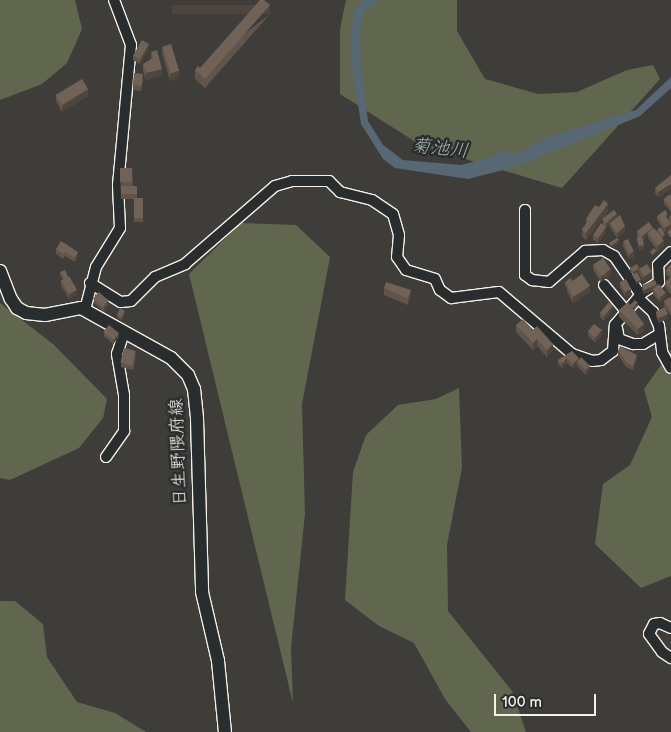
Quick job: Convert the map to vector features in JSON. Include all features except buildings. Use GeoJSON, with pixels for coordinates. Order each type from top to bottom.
{"type":"FeatureCollection","features":[{"type":"Feature","properties":{"kind":"main road","name":"日生野隈府線"},"geometry":{"type":"LineString","coordinates":[[0,272],[17,308],[34,316],[70,308],[85,310],[181,366],[194,390],[197,419],[200,570],[222,686],[225,732]]}},
{"type":"Feature","properties":{"kind":"street"},"geometry":{"type":"LineString","coordinates":[[85,310],[90,283],[96,267],[120,228],[118,186],[130,45],[114,0]]}},
{"type":"Feature","properties":{"kind":"street"},"geometry":{"type":"LineString","coordinates":[[90,283],[121,302],[131,301],[155,277],[185,264],[275,186],[292,181],[329,181],[340,192],[372,200],[393,214],[400,235],[396,250],[399,263],[406,270],[435,279],[446,297],[500,292],[572,354],[592,361],[601,360],[613,351],[616,324],[640,297],[659,282],[658,265],[671,252]]}},
{"type":"Feature","properties":{"kind":"street"},"geometry":{"type":"LineString","coordinates":[[525,210],[525,275],[532,280],[550,282],[585,251],[603,250],[614,256],[640,297],[653,312],[659,326],[658,335],[662,352],[671,368]]}},
{"type":"Feature","properties":{"kind":"street"},"geometry":{"type":"LineString","coordinates":[[604,285],[627,312]]}},
{"type":"Feature","properties":{"kind":"street"},"geometry":{"type":"LineString","coordinates":[[616,324],[619,339],[627,343],[643,344],[658,335]]}},
{"type":"Feature","properties":{"kind":"street"},"geometry":{"type":"LineString","coordinates":[[106,457],[124,431],[124,394],[117,362],[124,332]]}},
{"type":"Feature","properties":{"kind":"street"},"geometry":{"type":"LineString","coordinates":[[671,628],[660,623],[654,624],[649,634],[662,652],[671,658]]}},
{"type":"Feature","properties":{"kind":"green space"},"geometry":{"type":"Polygon","coordinates":[[[0,0],[75,0],[82,29],[67,63],[42,84],[0,100],[0,0]]]}},
{"type":"Feature","properties":{"kind":"green space"},"geometry":{"type":"Polygon","coordinates":[[[346,0],[457,0],[457,31],[485,79],[538,94],[577,92],[627,70],[653,65],[660,79],[562,188],[422,146],[340,94],[340,29],[346,0]]]}},
{"type":"Feature","properties":{"kind":"green space"},"geometry":{"type":"Polygon","coordinates":[[[241,223],[296,225],[330,257],[302,404],[305,514],[291,648],[293,703],[189,274],[241,223]]]}},
{"type":"Feature","properties":{"kind":"green space"},"geometry":{"type":"Polygon","coordinates":[[[0,303],[53,344],[107,399],[103,418],[79,448],[10,480],[0,478],[0,303]]]}},
{"type":"Feature","properties":{"kind":"green space"},"geometry":{"type":"Polygon","coordinates":[[[671,351],[671,576],[641,588],[595,544],[603,484],[630,465],[652,417],[644,389],[671,351]]]}},
{"type":"Feature","properties":{"kind":"green space"},"geometry":{"type":"Polygon","coordinates":[[[459,388],[462,468],[447,545],[448,611],[512,691],[526,732],[471,732],[445,699],[414,643],[379,626],[345,600],[353,472],[366,435],[398,405],[436,399],[459,388]]]}},
{"type":"Feature","properties":{"kind":"green space"},"geometry":{"type":"Polygon","coordinates":[[[0,601],[15,601],[43,624],[47,657],[77,702],[115,713],[146,732],[0,732],[0,601]]]}},
{"type":"Feature","properties":{"kind":"water"},"geometry":{"type":"Polygon","coordinates":[[[365,0],[380,0],[364,12],[359,42],[368,121],[383,145],[403,160],[461,165],[495,156],[497,152],[521,153],[546,138],[636,110],[671,77],[671,88],[640,116],[519,166],[468,179],[395,168],[383,159],[361,124],[351,58],[351,39],[354,10],[365,0]]]}},
{"type":"Feature","properties":{"kind":"water label","name":"菊池川"},"geometry":{"type":"Point","coordinates":[440,149]}}]}
